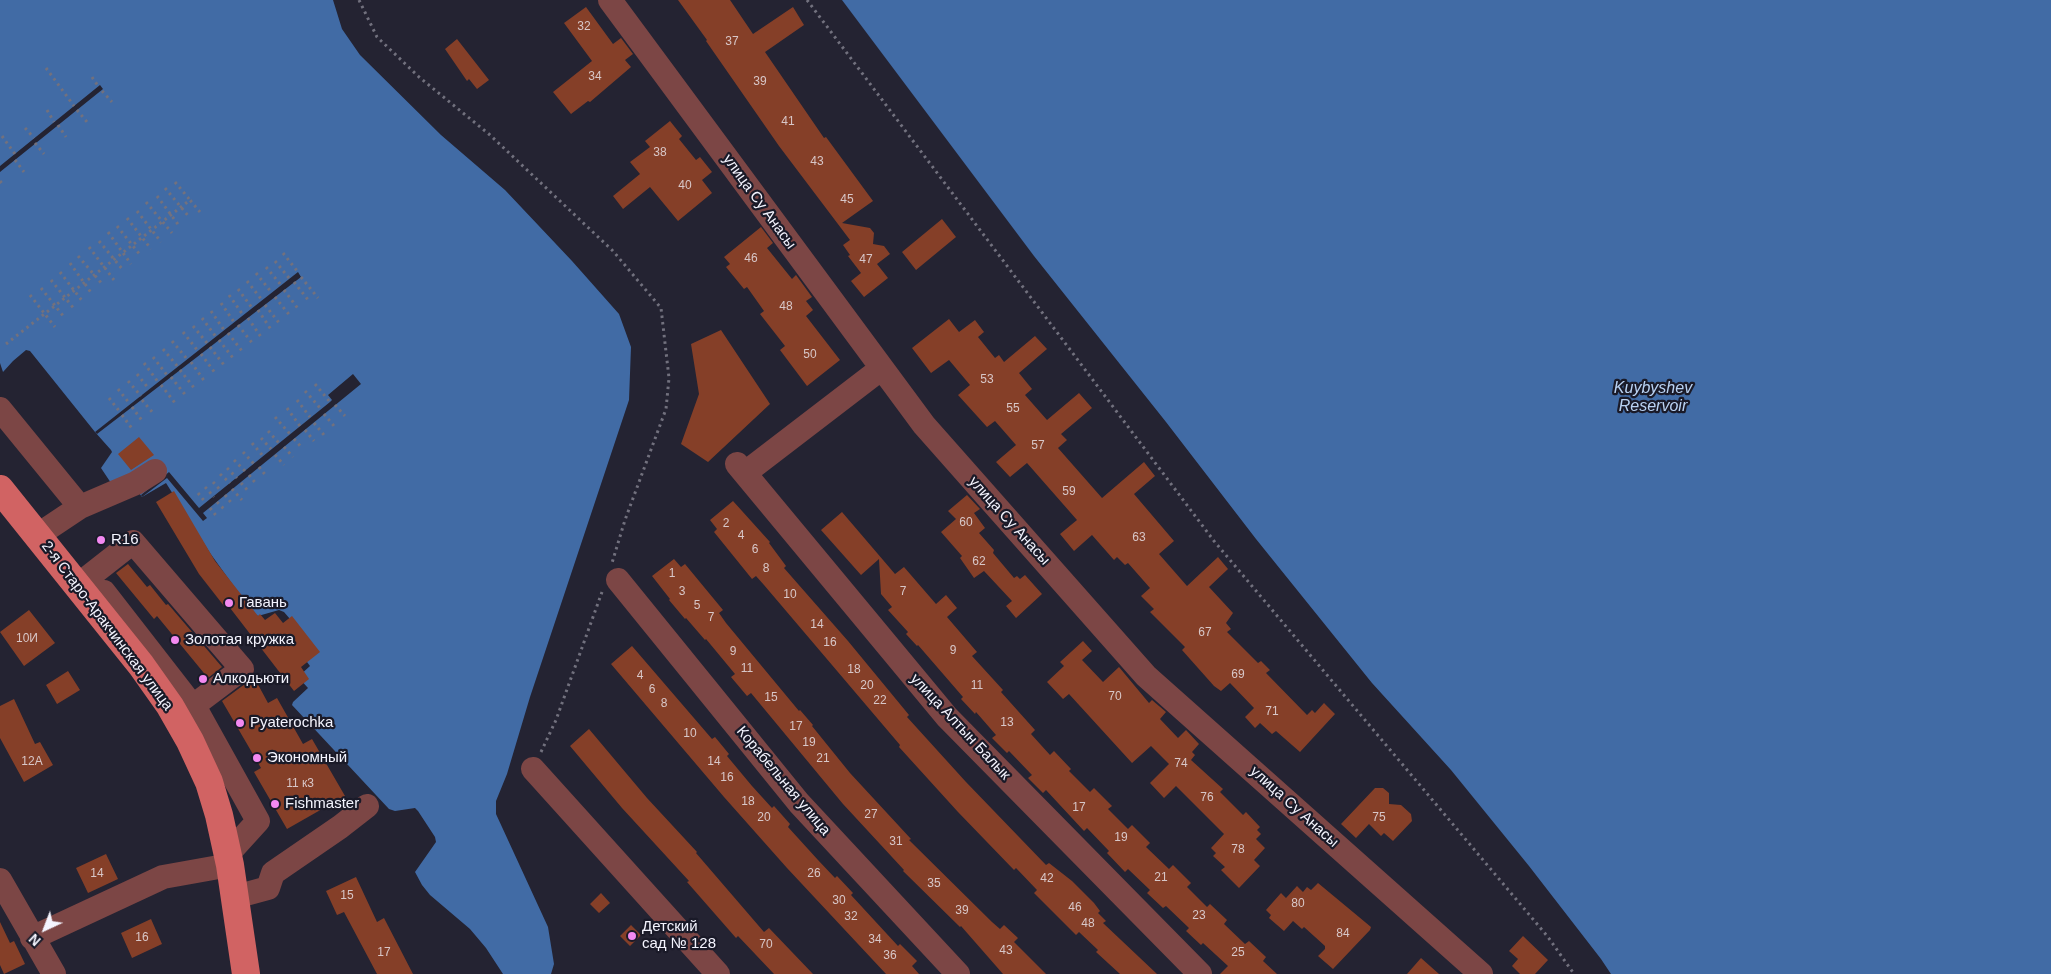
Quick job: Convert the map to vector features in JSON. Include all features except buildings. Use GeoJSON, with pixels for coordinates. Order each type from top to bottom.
{"type":"FeatureCollection","features":[{"type":"Feature","properties":{"kind":"main road","name":"2-я Старо-Аракчинская улица"},"geometry":{"type":"LineString","coordinates":[[0,489],[141,665],[170,706],[190,741],[209,782],[219,815],[229,860],[246,974]]}},
{"type":"Feature","properties":{"kind":"street","name":"улица Су Анасы"},"geometry":{"type":"LineString","coordinates":[[610,0],[924,425],[1146,676],[1481,974]]}},
{"type":"Feature","properties":{"kind":"street","name":"улица Алтын Балык"},"geometry":{"type":"LineString","coordinates":[[882,368],[741,469],[946,717],[1200,974]]}},
{"type":"Feature","properties":{"kind":"street"},"geometry":{"type":"LineString","coordinates":[[0,409],[80,508]]}},
{"type":"Feature","properties":{"kind":"street"},"geometry":{"type":"LineString","coordinates":[[38,535],[80,508],[136,483],[155,471]]}},
{"type":"Feature","properties":{"kind":"street"},"geometry":{"type":"LineString","coordinates":[[81,590],[133,542],[242,669],[193,706]]}},
{"type":"Feature","properties":{"kind":"street","name":"Корабельная улица"},"geometry":{"type":"LineString","coordinates":[[611,580],[799,803],[958,974]]}},
{"type":"Feature","properties":{"kind":"street"},"geometry":{"type":"LineString","coordinates":[[32,938],[163,877],[229,860],[258,821],[193,706],[104,592],[81,590]]}},
{"type":"Feature","properties":{"kind":"street"},"geometry":{"type":"LineString","coordinates":[[534,769],[709,971]]}},
{"type":"Feature","properties":{"kind":"street"},"geometry":{"type":"LineString","coordinates":[[235,897],[268,888],[273,873],[367,806]]}},
{"type":"Feature","properties":{"kind":"street"},"geometry":{"type":"LineString","coordinates":[[0,880],[54,974]]}},
{"type":"Feature","properties":{"kind":"path"},"geometry":{"type":"LineString","coordinates":[[359,0],[377,36],[419,77],[490,135],[614,251],[661,308],[669,378],[666,409],[625,520],[611,580],[556,720],[534,769]]}},
{"type":"Feature","properties":{"kind":"path"},"geometry":{"type":"LineString","coordinates":[[807,0],[1214,541],[1548,936],[1574,974]]}},
{"type":"Feature","properties":{"kind":"path"},"geometry":{"type":"LineString","coordinates":[[46,68],[74,106]]}},
{"type":"Feature","properties":{"kind":"path"},"geometry":{"type":"LineString","coordinates":[[92,77],[98,86]]}},
{"type":"Feature","properties":{"kind":"path"},"geometry":{"type":"LineString","coordinates":[[102,91],[112,102]]}},
{"type":"Feature","properties":{"kind":"path"},"geometry":{"type":"LineString","coordinates":[[47,110],[54,122]]}},
{"type":"Feature","properties":{"kind":"path"},"geometry":{"type":"LineString","coordinates":[[77,110],[87,122]]}},
{"type":"Feature","properties":{"kind":"path"},"geometry":{"type":"LineString","coordinates":[[58,125],[66,136]]}},
{"type":"Feature","properties":{"kind":"path"},"geometry":{"type":"LineString","coordinates":[[25,128],[34,138]]}},
{"type":"Feature","properties":{"kind":"path"},"geometry":{"type":"LineString","coordinates":[[2,136],[15,154]]}},
{"type":"Feature","properties":{"kind":"path"},"geometry":{"type":"LineString","coordinates":[[35,144],[44,154]]}},
{"type":"Feature","properties":{"kind":"path"},"geometry":{"type":"LineString","coordinates":[[15,160],[24,172]]}},
{"type":"Feature","properties":{"kind":"path"},"geometry":{"type":"LineString","coordinates":[[0,181],[4,186]]}},
{"type":"Feature","properties":{"kind":"path"},"geometry":{"type":"LineString","coordinates":[[175,182],[200,212]]}},
{"type":"Feature","properties":{"kind":"path"},"geometry":{"type":"LineString","coordinates":[[165,188],[190,218]]}},
{"type":"Feature","properties":{"kind":"path"},"geometry":{"type":"LineString","coordinates":[[157,196],[180,227]]}},
{"type":"Feature","properties":{"kind":"path"},"geometry":{"type":"LineString","coordinates":[[6,344],[103,266],[190,200]]}},
{"type":"Feature","properties":{"kind":"path"},"geometry":{"type":"LineString","coordinates":[[146,202],[172,233]]}},
{"type":"Feature","properties":{"kind":"path"},"geometry":{"type":"LineString","coordinates":[[137,211],[161,242]]}},
{"type":"Feature","properties":{"kind":"path"},"geometry":{"type":"LineString","coordinates":[[127,218],[151,249]]}},
{"type":"Feature","properties":{"kind":"path"},"geometry":{"type":"LineString","coordinates":[[117,226],[141,256]]}},
{"type":"Feature","properties":{"kind":"path"},"geometry":{"type":"LineString","coordinates":[[108,232],[131,264]]}},
{"type":"Feature","properties":{"kind":"path"},"geometry":{"type":"LineString","coordinates":[[100,241],[123,270]]}},
{"type":"Feature","properties":{"kind":"path"},"geometry":{"type":"LineString","coordinates":[[89,247],[114,280]]}},
{"type":"Feature","properties":{"kind":"path"},"geometry":{"type":"LineString","coordinates":[[283,253],[298,272]]}},
{"type":"Feature","properties":{"kind":"path"},"geometry":{"type":"LineString","coordinates":[[78,256],[103,285]]}},
{"type":"Feature","properties":{"kind":"path"},"geometry":{"type":"LineString","coordinates":[[275,260],[290,278]]}},
{"type":"Feature","properties":{"kind":"path"},"geometry":{"type":"LineString","coordinates":[[70,263],[92,294]]}},
{"type":"Feature","properties":{"kind":"path"},"geometry":{"type":"LineString","coordinates":[[266,267],[281,285]]}},
{"type":"Feature","properties":{"kind":"path"},"geometry":{"type":"LineString","coordinates":[[60,272],[83,302]]}},
{"type":"Feature","properties":{"kind":"path"},"geometry":{"type":"LineString","coordinates":[[256,273],[272,293]]}},
{"type":"Feature","properties":{"kind":"path"},"geometry":{"type":"LineString","coordinates":[[301,276],[318,298]]}},
{"type":"Feature","properties":{"kind":"path"},"geometry":{"type":"LineString","coordinates":[[51,280],[75,310]]}},
{"type":"Feature","properties":{"kind":"path"},"geometry":{"type":"LineString","coordinates":[[247,281],[262,300]]}},
{"type":"Feature","properties":{"kind":"path"},"geometry":{"type":"LineString","coordinates":[[294,282],[309,302]]}},
{"type":"Feature","properties":{"kind":"path"},"geometry":{"type":"LineString","coordinates":[[41,288],[64,317]]}},
{"type":"Feature","properties":{"kind":"path"},"geometry":{"type":"LineString","coordinates":[[238,289],[252,308]]}},
{"type":"Feature","properties":{"kind":"path"},"geometry":{"type":"LineString","coordinates":[[284,290],[300,310]]}},
{"type":"Feature","properties":{"kind":"path"},"geometry":{"type":"LineString","coordinates":[[30,296],[55,327]]}},
{"type":"Feature","properties":{"kind":"path"},"geometry":{"type":"LineString","coordinates":[[230,296],[243,315]]}},
{"type":"Feature","properties":{"kind":"path"},"geometry":{"type":"LineString","coordinates":[[275,297],[290,317]]}},
{"type":"Feature","properties":{"kind":"path"},"geometry":{"type":"LineString","coordinates":[[221,303],[234,322]]}},
{"type":"Feature","properties":{"kind":"path"},"geometry":{"type":"LineString","coordinates":[[265,305],[280,324]]}},
{"type":"Feature","properties":{"kind":"path"},"geometry":{"type":"LineString","coordinates":[[258,310],[272,331]]}},
{"type":"Feature","properties":{"kind":"path"},"geometry":{"type":"LineString","coordinates":[[210,311],[224,330]]}},
{"type":"Feature","properties":{"kind":"path"},"geometry":{"type":"LineString","coordinates":[[202,318],[216,337]]}},
{"type":"Feature","properties":{"kind":"path"},"geometry":{"type":"LineString","coordinates":[[248,318],[261,337]]}},
{"type":"Feature","properties":{"kind":"path"},"geometry":{"type":"LineString","coordinates":[[238,325],[252,344]]}},
{"type":"Feature","properties":{"kind":"path"},"geometry":{"type":"LineString","coordinates":[[193,326],[207,344]]}},
{"type":"Feature","properties":{"kind":"path"},"geometry":{"type":"LineString","coordinates":[[183,332],[198,351]]}},
{"type":"Feature","properties":{"kind":"path"},"geometry":{"type":"LineString","coordinates":[[228,333],[242,351]]}},
{"type":"Feature","properties":{"kind":"path"},"geometry":{"type":"LineString","coordinates":[[219,340],[233,358]]}},
{"type":"Feature","properties":{"kind":"path"},"geometry":{"type":"LineString","coordinates":[[172,341],[187,359]]}},
{"type":"Feature","properties":{"kind":"path"},"geometry":{"type":"LineString","coordinates":[[210,347],[224,365]]}},
{"type":"Feature","properties":{"kind":"path"},"geometry":{"type":"LineString","coordinates":[[164,349],[195,389]]}},
{"type":"Feature","properties":{"kind":"path"},"geometry":{"type":"LineString","coordinates":[[201,354],[215,374]]}},
{"type":"Feature","properties":{"kind":"path"},"geometry":{"type":"LineString","coordinates":[[153,357],[186,397]]}},
{"type":"Feature","properties":{"kind":"path"},"geometry":{"type":"LineString","coordinates":[[191,362],[205,382]]}},
{"type":"Feature","properties":{"kind":"path"},"geometry":{"type":"LineString","coordinates":[[144,363],[175,403]]}},
{"type":"Feature","properties":{"kind":"path"},"geometry":{"type":"LineString","coordinates":[[137,374],[149,389]]}},
{"type":"Feature","properties":{"kind":"path"},"geometry":{"type":"LineString","coordinates":[[128,381],[153,413]]}},
{"type":"Feature","properties":{"kind":"path"},"geometry":{"type":"LineString","coordinates":[[315,384],[330,402]]}},
{"type":"Feature","properties":{"kind":"path"},"geometry":{"type":"LineString","coordinates":[[118,389],[143,422]]}},
{"type":"Feature","properties":{"kind":"path"},"geometry":{"type":"LineString","coordinates":[[305,391],[321,409]]}},
{"type":"Feature","properties":{"kind":"path"},"geometry":{"type":"LineString","coordinates":[[109,398],[133,430]]}},
{"type":"Feature","properties":{"kind":"path"},"geometry":{"type":"LineString","coordinates":[[296,400],[310,417]]}},
{"type":"Feature","properties":{"kind":"path"},"geometry":{"type":"LineString","coordinates":[[335,405],[345,416]]}},
{"type":"Feature","properties":{"kind":"path"},"geometry":{"type":"LineString","coordinates":[[287,408],[300,426]]}},
{"type":"Feature","properties":{"kind":"path"},"geometry":{"type":"LineString","coordinates":[[324,414],[334,426]]}},
{"type":"Feature","properties":{"kind":"path"},"geometry":{"type":"LineString","coordinates":[[275,417],[290,434]]}},
{"type":"Feature","properties":{"kind":"path"},"geometry":{"type":"LineString","coordinates":[[314,423],[324,435]]}},
{"type":"Feature","properties":{"kind":"path"},"geometry":{"type":"LineString","coordinates":[[305,430],[314,441]]}},
{"type":"Feature","properties":{"kind":"path"},"geometry":{"type":"LineString","coordinates":[[268,431],[279,443]]}},
{"type":"Feature","properties":{"kind":"path"},"geometry":{"type":"LineString","coordinates":[[260,438],[271,450]]}},
{"type":"Feature","properties":{"kind":"path"},"geometry":{"type":"LineString","coordinates":[[294,439],[302,448]]}},
{"type":"Feature","properties":{"kind":"path"},"geometry":{"type":"LineString","coordinates":[[252,443],[263,456]]}},
{"type":"Feature","properties":{"kind":"path"},"geometry":{"type":"LineString","coordinates":[[284,447],[293,457]]}},
{"type":"Feature","properties":{"kind":"path"},"geometry":{"type":"LineString","coordinates":[[243,452],[254,464]]}},
{"type":"Feature","properties":{"kind":"path"},"geometry":{"type":"LineString","coordinates":[[275,454],[284,465]]}},
{"type":"Feature","properties":{"kind":"path"},"geometry":{"type":"LineString","coordinates":[[234,460],[245,470]]}},
{"type":"Feature","properties":{"kind":"path"},"geometry":{"type":"LineString","coordinates":[[259,467],[267,477]]}},
{"type":"Feature","properties":{"kind":"path"},"geometry":{"type":"LineString","coordinates":[[227,468],[237,478]]}},
{"type":"Feature","properties":{"kind":"path"},"geometry":{"type":"LineString","coordinates":[[220,474],[230,484]]}},
{"type":"Feature","properties":{"kind":"path"},"geometry":{"type":"LineString","coordinates":[[249,475],[257,485]]}},
{"type":"Feature","properties":{"kind":"path"},"geometry":{"type":"LineString","coordinates":[[212,482],[221,491]]}},
{"type":"Feature","properties":{"kind":"path"},"geometry":{"type":"LineString","coordinates":[[241,483],[249,492]]}},
{"type":"Feature","properties":{"kind":"path"},"geometry":{"type":"LineString","coordinates":[[205,487],[214,497]]}},
{"type":"Feature","properties":{"kind":"path"},"geometry":{"type":"LineString","coordinates":[[232,489],[242,500]]}},
{"type":"Feature","properties":{"kind":"path"},"geometry":{"type":"LineString","coordinates":[[198,493],[206,503]]}},
{"type":"Feature","properties":{"kind":"path"},"geometry":{"type":"LineString","coordinates":[[225,495],[234,505]]}},
{"type":"Feature","properties":{"kind":"path"},"geometry":{"type":"LineString","coordinates":[[217,502],[226,511]]}},
{"type":"Feature","properties":{"kind":"path"},"geometry":{"type":"LineString","coordinates":[[210,508],[218,518]]}},
{"type":"Feature","properties":{"kind":"water"},"geometry":{"type":"Polygon","coordinates":[[[0,0],[333,0],[342,29],[360,55],[441,135],[505,190],[619,314],[631,347],[629,400],[530,697],[507,774],[496,801],[496,814],[548,927],[554,964],[551,974],[503,974],[486,948],[470,929],[430,895],[422,885],[415,872],[436,842],[435,837],[418,811],[415,808],[395,811],[389,809],[292,705],[308,688],[298,677],[310,666],[307,662],[302,633],[284,612],[279,610],[258,616],[253,613],[210,553],[166,483],[142,497],[137,490],[113,486],[101,468],[112,452],[111,450],[30,351],[26,350],[3,372],[0,363],[0,0]]]}},
{"type":"Feature","properties":{"kind":"water","name":"Kuybyshev Reservoir"},"geometry":{"type":"Polygon","coordinates":[[[842,0],[2051,0],[2051,974],[1611,974],[1529,866],[1451,770],[1372,683],[1256,539],[1034,256],[842,0]]]}},
{"type":"Feature","properties":{"kind":"pier"},"geometry":{"type":"Polygon","coordinates":[[[100,85],[103,89],[0,172],[0,166],[100,85]]]}},
{"type":"Feature","properties":{"kind":"pier"},"geometry":{"type":"Polygon","coordinates":[[[298,272],[301,277],[97,434],[95,432],[298,272]]]}},
{"type":"Feature","properties":{"kind":"pier"},"geometry":{"type":"Polygon","coordinates":[[[353,374],[361,384],[203,513],[207,518],[203,521],[167,478],[142,497],[141,495],[169,472],[199,508],[330,402],[332,400],[328,395],[353,374]]]}},
{"type":"Feature","properties":{"kind":"place","name":"R16"},"geometry":{"type":"Point","coordinates":[101,540]}},
{"type":"Feature","properties":{"kind":"place","name":"Гавань"},"geometry":{"type":"Point","coordinates":[229,603]}},
{"type":"Feature","properties":{"kind":"place","name":"Золотая кружка"},"geometry":{"type":"Point","coordinates":[175,640]}},
{"type":"Feature","properties":{"kind":"place","name":"Алкодьюти"},"geometry":{"type":"Point","coordinates":[203,679]}},
{"type":"Feature","properties":{"kind":"place","name":"Pyaterochka"},"geometry":{"type":"Point","coordinates":[240,723]}},
{"type":"Feature","properties":{"kind":"place","name":"Экономный"},"geometry":{"type":"Point","coordinates":[257,758]}},
{"type":"Feature","properties":{"kind":"place","name":"Fishmaster"},"geometry":{"type":"Point","coordinates":[275,804]}},
{"type":"Feature","properties":{"kind":"place","name":"Детский сад № 128"},"geometry":{"type":"Point","coordinates":[632,936]}}]}
